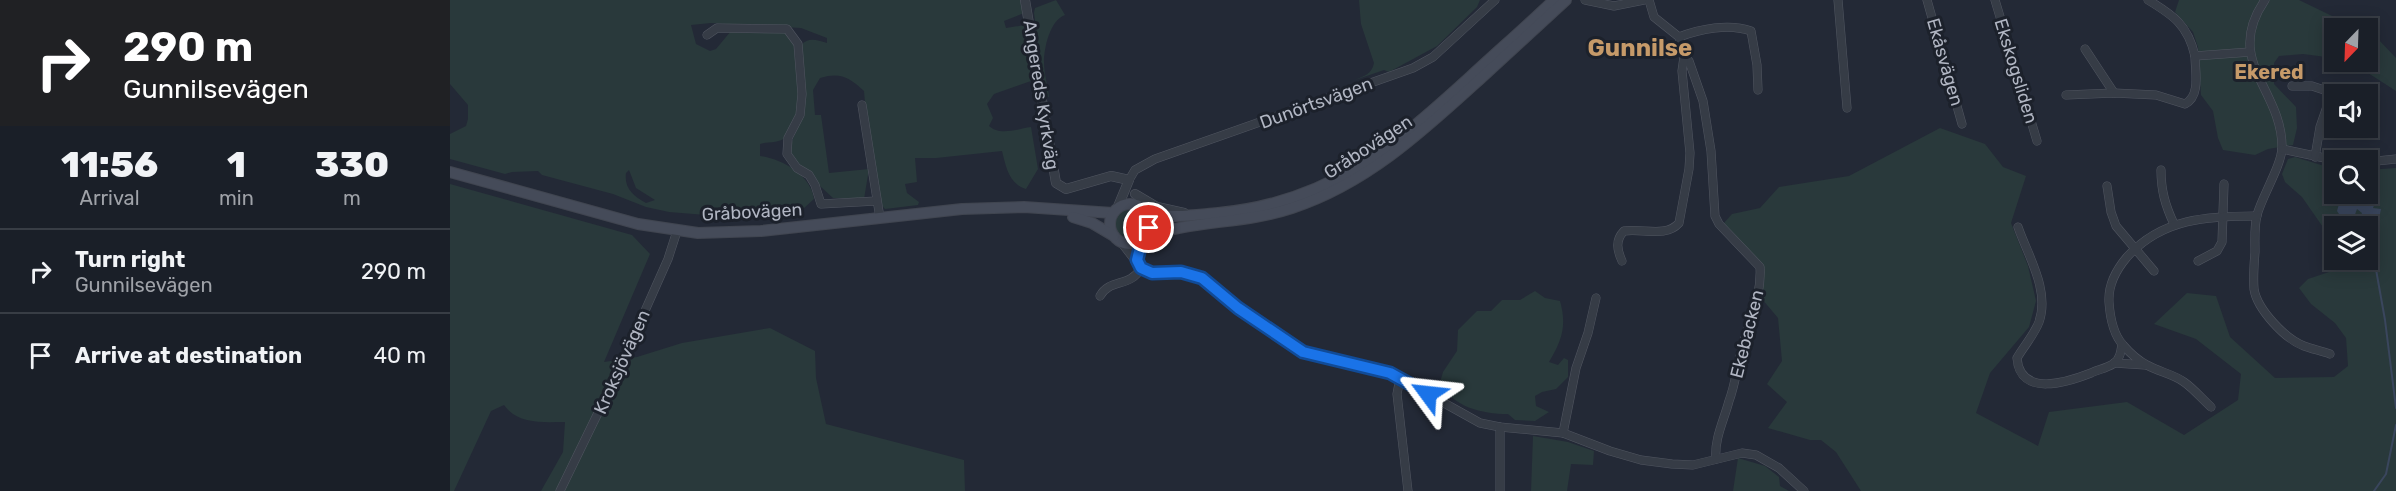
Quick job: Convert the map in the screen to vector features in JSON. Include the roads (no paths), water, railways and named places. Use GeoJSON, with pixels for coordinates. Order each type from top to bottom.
{"type":"FeatureCollection","features":[{"type":"Feature","properties":{"kind":"main road","name":"Gråbovägen"},"geometry":{"type":"LineString","coordinates":[[1142,209],[1162,216],[1192,215],[1267,206],[1301,196],[1345,175],[1392,145],[1417,125],[1554,0]]}},
{"type":"Feature","properties":{"kind":"main road","name":"Gråbovägen"},"geometry":{"type":"LineString","coordinates":[[1143,238],[1179,226],[1264,216],[1290,209],[1316,199],[1362,175],[1394,154],[1434,122],[1566,0]]}},
{"type":"Feature","properties":{"kind":"main road","name":"Gråbovägen"},"geometry":{"type":"LineString","coordinates":[[450,172],[638,224],[676,231],[720,233],[962,209],[1024,207],[1115,211]]}},
{"type":"Feature","properties":{"kind":"main road"},"geometry":{"type":"LineString","coordinates":[[1125,204],[1142,209],[1150,222],[1143,238],[1132,244],[1118,239],[1110,227],[1115,211],[1125,204]]}},
{"type":"Feature","properties":{"kind":"main road","name":"Gråbovägen"},"geometry":{"type":"LineString","coordinates":[[992,208],[1083,219],[1118,239]]}},
{"type":"Feature","properties":{"kind":"street","name":"Angereds Kyrkväg"},"geometry":{"type":"LineString","coordinates":[[1025,0],[1056,183],[1066,189],[1111,176],[1129,182]]}},
{"type":"Feature","properties":{"kind":"street","name":"Dunörtsvägen"},"geometry":{"type":"LineString","coordinates":[[1115,211],[1134,170],[1164,156],[1413,68],[1433,57],[1496,0]]}},
{"type":"Feature","properties":{"kind":"street"},"geometry":{"type":"LineString","coordinates":[[1585,0],[1618,6],[1644,0]]}},
{"type":"Feature","properties":{"kind":"street"},"geometry":{"type":"LineString","coordinates":[[1622,261],[1618,238],[1624,231],[1669,230],[1681,219],[1690,153],[1682,71],[1684,57],[1679,37],[1654,17],[1649,0]]}},
{"type":"Feature","properties":{"kind":"street"},"geometry":{"type":"LineString","coordinates":[[1838,0],[1847,108]]}},
{"type":"Feature","properties":{"kind":"street","name":"Ekåsvägen"},"geometry":{"type":"LineString","coordinates":[[1927,0],[1962,124]]}},
{"type":"Feature","properties":{"kind":"street","name":"Ekskogsliden"},"geometry":{"type":"LineString","coordinates":[[1995,0],[2037,141]]}},
{"type":"Feature","properties":{"kind":"street"},"geometry":{"type":"LineString","coordinates":[[2066,95],[2114,93],[2156,95],[2180,103],[2188,103],[2193,98],[2195,56],[2190,39],[2179,20],[2148,0]]}},
{"type":"Feature","properties":{"kind":"street"},"geometry":{"type":"LineString","coordinates":[[2265,0],[2256,14],[2250,52],[2256,74],[2279,124],[2282,149],[2257,216],[2254,291],[2266,314],[2282,332],[2302,346],[2331,354]]}},
{"type":"Feature","properties":{"kind":"street"},"geometry":{"type":"LineString","coordinates":[[707,35],[717,28],[787,29],[798,44],[802,94],[800,115],[788,138],[787,154],[797,168],[809,176],[815,185],[821,204],[876,201]]}},
{"type":"Feature","properties":{"kind":"street"},"geometry":{"type":"LineString","coordinates":[[1679,37],[1717,28],[1744,28],[1751,31],[1757,65],[1758,90]]}},
{"type":"Feature","properties":{"kind":"street"},"geometry":{"type":"LineString","coordinates":[[2085,49],[2114,93]]}},
{"type":"Feature","properties":{"kind":"street"},"geometry":{"type":"LineString","coordinates":[[2195,56],[2250,52]]}},
{"type":"Feature","properties":{"kind":"street","name":"Ekebacken"},"geometry":{"type":"LineString","coordinates":[[1684,57],[1689,61],[1703,101],[1715,188],[1713,203],[1719,225],[1760,267],[1761,276],[1754,311],[1720,427],[1715,451],[1716,459]]}},
{"type":"Feature","properties":{"kind":"street"},"geometry":{"type":"LineString","coordinates":[[2292,86],[2312,86],[2324,90]]}},
{"type":"Feature","properties":{"kind":"street"},"geometry":{"type":"LineString","coordinates":[[862,105],[880,218]]}},
{"type":"Feature","properties":{"kind":"street"},"geometry":{"type":"LineString","coordinates":[[2315,157],[2324,117]]}},
{"type":"Feature","properties":{"kind":"street"},"geometry":{"type":"LineString","coordinates":[[2282,149],[2324,158]]}},
{"type":"Feature","properties":{"kind":"street"},"geometry":{"type":"LineString","coordinates":[[2378,161],[2396,159]]}},
{"type":"Feature","properties":{"kind":"street"},"geometry":{"type":"LineString","coordinates":[[2161,170],[2164,203],[2174,224]]}},
{"type":"Feature","properties":{"kind":"street"},"geometry":{"type":"LineString","coordinates":[[1129,182],[1142,209]]}},
{"type":"Feature","properties":{"kind":"street"},"geometry":{"type":"LineString","coordinates":[[2198,261],[2217,251],[2221,245],[2224,184]]}},
{"type":"Feature","properties":{"kind":"street"},"geometry":{"type":"LineString","coordinates":[[2107,186],[2111,212],[2116,226],[2154,271]]}},
{"type":"Feature","properties":{"kind":"street"},"geometry":{"type":"LineString","coordinates":[[1135,194],[1157,207],[1192,215]]}},
{"type":"Feature","properties":{"kind":"street"},"geometry":{"type":"LineString","coordinates":[[2147,365],[2122,344],[2110,317],[2109,294],[2118,268],[2152,235],[2174,224],[2224,216],[2257,216]]}},
{"type":"Feature","properties":{"kind":"street"},"geometry":{"type":"LineString","coordinates":[[2018,227],[2038,279],[2041,308],[2038,323],[2017,358],[2024,375],[2036,383],[2060,384],[2114,363],[2147,365],[2164,371],[2185,383],[2211,408]]}},
{"type":"Feature","properties":{"kind":"street","name":"Kroksjövägen"},"geometry":{"type":"LineString","coordinates":[[560,491],[616,376],[668,259],[676,231]]}},
{"type":"Feature","properties":{"kind":"street"},"geometry":{"type":"LineString","coordinates":[[1100,296],[1109,285],[1134,278],[1139,264],[1143,238]]}},
{"type":"Feature","properties":{"kind":"street"},"geometry":{"type":"LineString","coordinates":[[1118,239],[1124,249],[1139,264],[1152,273],[1181,272],[1202,278],[1238,308],[1303,352],[1359,364],[1400,378],[1480,423],[1563,433],[1641,460],[1693,465],[1742,453],[1761,456],[1779,468],[1804,491]]}},
{"type":"Feature","properties":{"kind":"street"},"geometry":{"type":"LineString","coordinates":[[1563,433],[1576,368],[1588,333],[1596,298]]}},
{"type":"Feature","properties":{"kind":"street"},"geometry":{"type":"LineString","coordinates":[[2114,363],[2122,344]]}},
{"type":"Feature","properties":{"kind":"street"},"geometry":{"type":"LineString","coordinates":[[1400,378],[1397,394],[1408,491]]}},
{"type":"Feature","properties":{"kind":"street"},"geometry":{"type":"LineString","coordinates":[[1500,427],[1500,491]]}},
{"type":"Feature","properties":{"kind":"water"},"geometry":{"type":"Polygon","coordinates":[[[2339,204],[2375,204],[2373,208],[2381,209],[2378,228],[2378,216],[2361,216],[2362,213],[2357,209],[2354,216],[2340,216],[2337,211],[2339,204]]]}},
{"type":"Feature","properties":{"kind":"waterway"},"geometry":{"type":"LineString","coordinates":[[2376,270],[2396,408]]}},
{"type":"Feature","properties":{"kind":"waterway"},"geometry":{"type":"LineString","coordinates":[[2374,491],[2386,474],[2396,425]]}},
{"type":"Feature","properties":{"kind":"district","name":"Gunnilse"},"geometry":{"type":"Point","coordinates":[1640,48]}},
{"type":"Feature","properties":{"kind":"district","name":"Ekered"},"geometry":{"type":"Point","coordinates":[2269,72]}}]}
